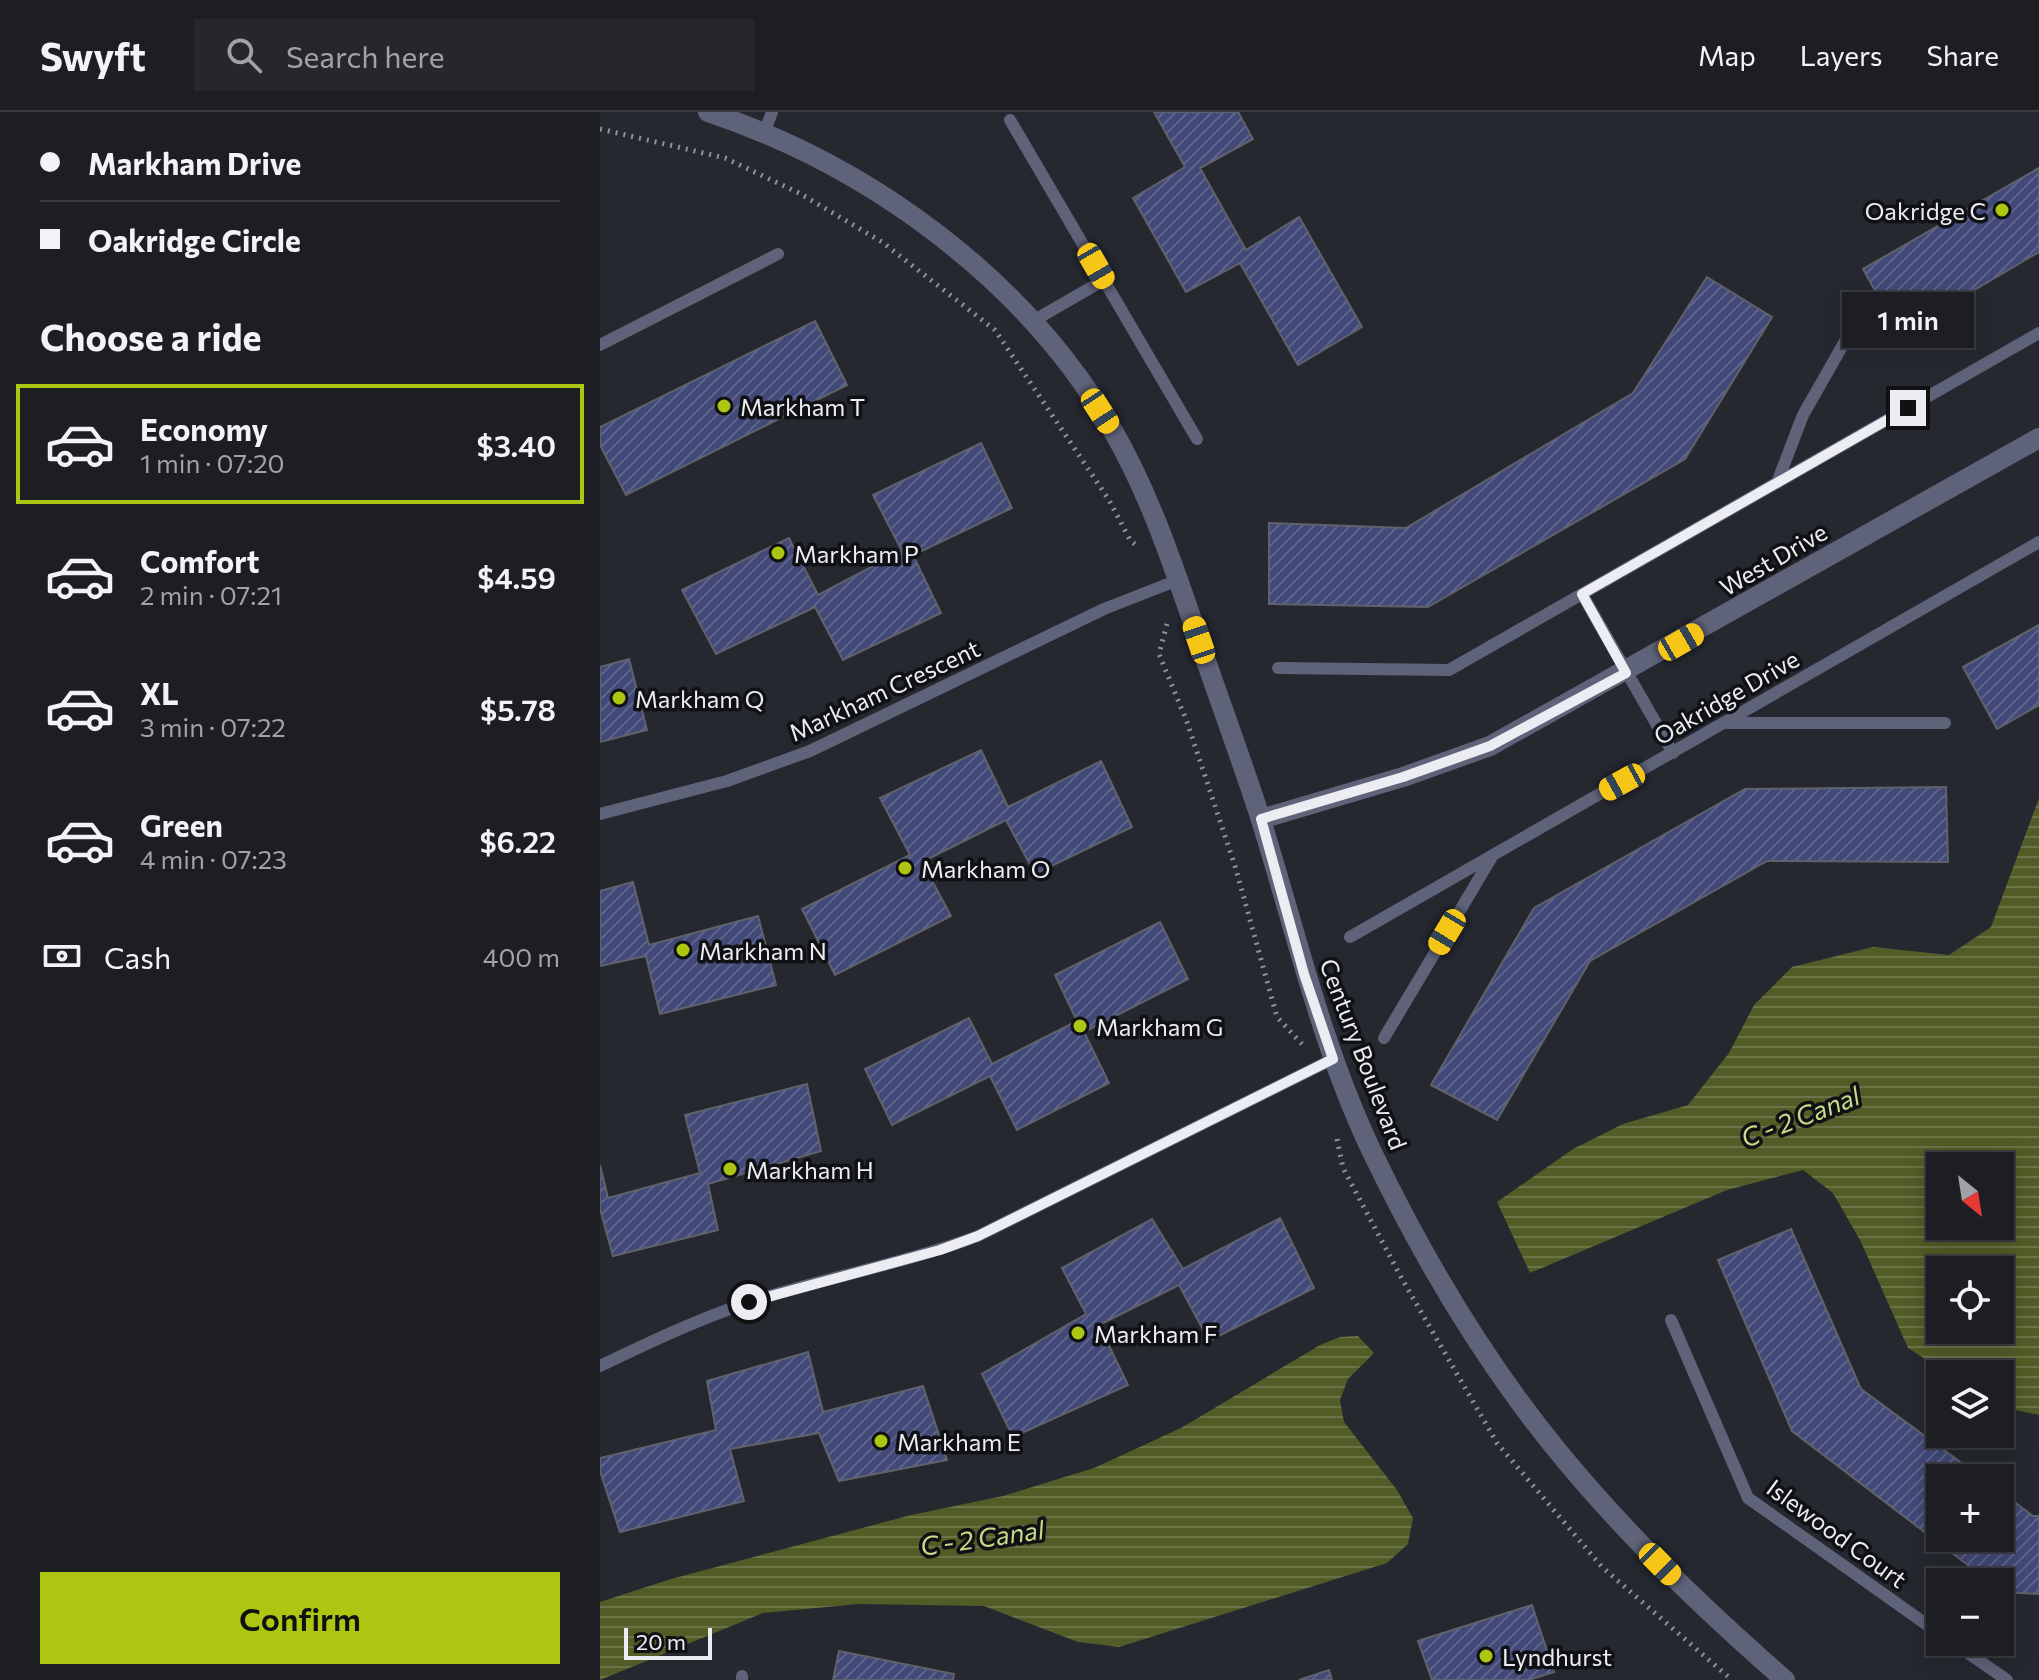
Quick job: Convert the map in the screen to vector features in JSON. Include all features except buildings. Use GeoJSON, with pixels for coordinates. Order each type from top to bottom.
{"type":"FeatureCollection","features":[{"type":"Feature","properties":{"kind":"street","name":"Century Boulevard"},"geometry":{"type":"LineString","coordinates":[[708,112],[768,121],[896,204],[974,265],[1033,321],[1076,374],[1112,430],[1149,502],[1261,819],[1304,974],[1333,1059],[1374,1156],[1449,1292],[1519,1401],[1619,1523],[1722,1625],[1785,1680]]}},
{"type":"Feature","properties":{"kind":"street","name":"West Drive"},"geometry":{"type":"LineString","coordinates":[[1261,819],[1403,777],[1490,746],[1626,673],[2039,438]]}},
{"type":"Feature","properties":{"kind":"lane"},"geometry":{"type":"LineString","coordinates":[[1010,120],[1197,439]]}},
{"type":"Feature","properties":{"kind":"lane"},"geometry":{"type":"LineString","coordinates":[[600,345],[778,254]]}},
{"type":"Feature","properties":{"kind":"lane"},"geometry":{"type":"LineString","coordinates":[[1033,321],[1104,280]]}},
{"type":"Feature","properties":{"kind":"lane"},"geometry":{"type":"LineString","coordinates":[[1777,483],[1803,415],[1852,329]]}},
{"type":"Feature","properties":{"kind":"lane"},"geometry":{"type":"LineString","coordinates":[[1278,668],[1449,670],[2039,333]]}},
{"type":"Feature","properties":{"kind":"lane","name":"Oakridge Drive"},"geometry":{"type":"LineString","coordinates":[[1350,937],[2039,542]]}},
{"type":"Feature","properties":{"kind":"lane","name":"Markham Crescent"},"geometry":{"type":"LineString","coordinates":[[600,814],[727,781],[810,751],[1104,609],[1178,580]]}},
{"type":"Feature","properties":{"kind":"lane"},"geometry":{"type":"LineString","coordinates":[[1582,594],[1673,753]]}},
{"type":"Feature","properties":{"kind":"lane"},"geometry":{"type":"LineString","coordinates":[[1725,723],[1945,723]]}},
{"type":"Feature","properties":{"kind":"lane"},"geometry":{"type":"LineString","coordinates":[[1384,1038],[1494,853]]}},
{"type":"Feature","properties":{"kind":"lane"},"geometry":{"type":"LineString","coordinates":[[600,1366],[704,1318],[749,1302],[940,1250],[978,1236],[1333,1059]]}},
{"type":"Feature","properties":{"kind":"lane","name":"Islewood Court"},"geometry":{"type":"LineString","coordinates":[[1671,1320],[1748,1498],[1926,1624]]}},
{"type":"Feature","properties":{"kind":"lane"},"geometry":{"type":"LineString","coordinates":[[1972,1656],[2007,1680]]}},
{"type":"Feature","properties":{"kind":"path"},"geometry":{"type":"LineString","coordinates":[[600,129],[725,158],[799,193],[882,242],[983,320],[995,330],[1109,500],[1130,540],[1147,554]]}},
{"type":"Feature","properties":{"kind":"path"},"geometry":{"type":"LineString","coordinates":[[1168,622],[1159,654],[1187,722],[1235,866],[1277,1017],[1307,1049]]}},
{"type":"Feature","properties":{"kind":"water","name":"C - 2 Canal"},"geometry":{"type":"Polygon","coordinates":[[[2039,798],[2039,1415],[2014,1410],[2014,1360],[1927,1360],[1908,1348],[1861,1242],[1833,1193],[1803,1170],[1727,1190],[1530,1273],[1497,1202],[1573,1149],[1623,1124],[1688,1105],[1729,1053],[1754,1005],[1792,967],[1873,947],[1949,955],[1991,927],[2039,798]]]}},
{"type":"Feature","properties":{"kind":"water","name":"C - 2 Canal"},"geometry":{"type":"Polygon","coordinates":[[[1358,1336],[1374,1353],[1348,1379],[1340,1400],[1344,1422],[1397,1490],[1413,1518],[1408,1544],[1387,1563],[1119,1647],[1078,1642],[984,1606],[859,1604],[763,1613],[600,1680],[600,1602],[671,1579],[911,1515],[1003,1496],[1094,1468],[1181,1428],[1320,1345],[1340,1337],[1358,1336]]]}},
{"type":"Feature","properties":{"kind":"place","name":"Oakridge C"},"geometry":{"type":"Point","coordinates":[2002,210]}},
{"type":"Feature","properties":{"kind":"place","name":"Markham T"},"geometry":{"type":"Point","coordinates":[724,406]}},
{"type":"Feature","properties":{"kind":"place","name":"Markham P"},"geometry":{"type":"Point","coordinates":[778,553]}},
{"type":"Feature","properties":{"kind":"place","name":"Markham Q"},"geometry":{"type":"Point","coordinates":[619,698]}},
{"type":"Feature","properties":{"kind":"place","name":"Markham O"},"geometry":{"type":"Point","coordinates":[905,868]}},
{"type":"Feature","properties":{"kind":"place","name":"Markham N"},"geometry":{"type":"Point","coordinates":[683,950]}},
{"type":"Feature","properties":{"kind":"place","name":"Markham G"},"geometry":{"type":"Point","coordinates":[1080,1026]}},
{"type":"Feature","properties":{"kind":"place","name":"Markham H"},"geometry":{"type":"Point","coordinates":[730,1169]}},
{"type":"Feature","properties":{"kind":"place","name":"Markham F"},"geometry":{"type":"Point","coordinates":[1078,1333]}},
{"type":"Feature","properties":{"kind":"place","name":"Markham E"},"geometry":{"type":"Point","coordinates":[881,1441]}},
{"type":"Feature","properties":{"kind":"place","name":"Lyndhurst"},"geometry":{"type":"Point","coordinates":[1486,1656]}},
{"type":"Feature","properties":{"kind":"route"},"geometry":{"type":"LineString","coordinates":[[749,1302],[940,1250],[978,1236],[1333,1059],[1304,974],[1261,819],[1403,777],[1490,746],[1626,673],[1582,594],[1908,408]]}}]}
